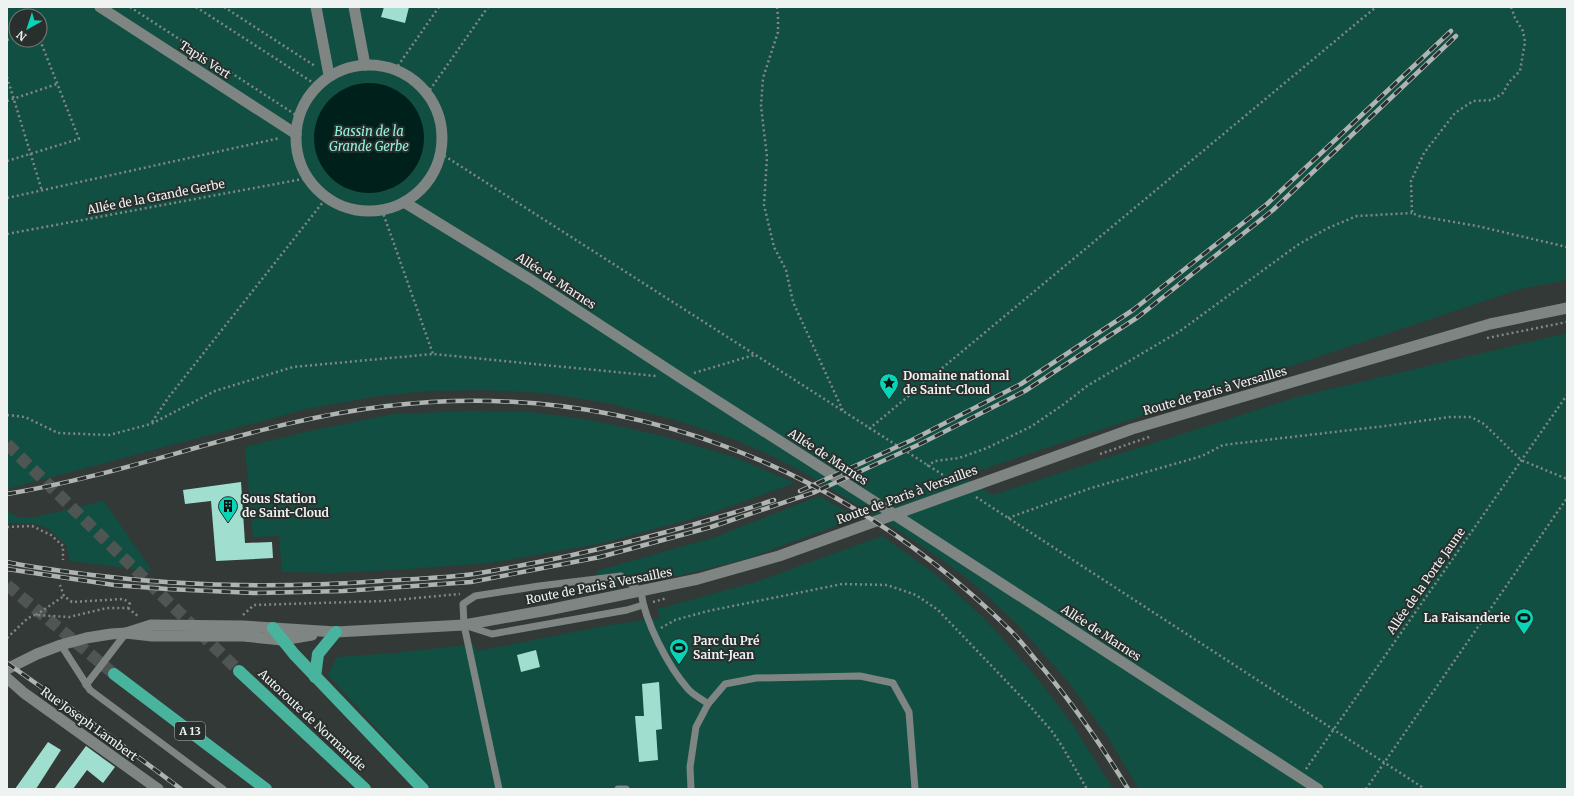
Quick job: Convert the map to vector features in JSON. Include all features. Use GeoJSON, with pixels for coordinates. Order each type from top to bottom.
{"type":"FeatureCollection","features":[{"type":"Feature","properties":{"kind":"highway"},"geometry":{"type":"LineString","coordinates":[[273,628],[315,677],[423,789]]}},
{"type":"Feature","properties":{"kind":"highway"},"geometry":{"type":"LineString","coordinates":[[315,677],[318,654],[336,632]]}},
{"type":"Feature","properties":{"kind":"highway","name":"Autoroute de Normandie"},"geometry":{"type":"LineString","coordinates":[[239,671],[365,789]]}},
{"type":"Feature","properties":{"kind":"highway","name":"A 13"},"geometry":{"type":"LineString","coordinates":[[114,674],[266,789]]}},
{"type":"Feature","properties":{"kind":"street","name":"Tapis Vert"},"geometry":{"type":"LineString","coordinates":[[100,7],[296,134]]}},
{"type":"Feature","properties":{"kind":"street"},"geometry":{"type":"LineString","coordinates":[[316,7],[329,75]]}},
{"type":"Feature","properties":{"kind":"street"},"geometry":{"type":"LineString","coordinates":[[354,7],[365,65]]}},
{"type":"Feature","properties":{"kind":"street"},"geometry":{"type":"LineString","coordinates":[[365,65],[380,66],[394,70],[412,80],[427,94],[436,109],[441,127],[442,140],[436,168],[428,182],[417,193],[404,202],[382,210],[363,210],[344,206],[327,197],[308,178],[299,157],[296,134],[299,117],[310,95],[329,75],[347,68],[365,65]]}},
{"type":"Feature","properties":{"kind":"street","name":"Allée de Marnes"},"geometry":{"type":"LineString","coordinates":[[404,202],[531,280],[1318,789]]}},
{"type":"Feature","properties":{"kind":"street","name":"Route de Paris à Versailles"},"geometry":{"type":"LineString","coordinates":[[126,633],[151,626],[243,626],[336,632],[464,625],[641,592],[698,579],[779,556],[1132,429],[1490,324],[1567,308]]}},
{"type":"Feature","properties":{"kind":"street"},"geometry":{"type":"LineString","coordinates":[[12,666],[61,645],[98,635],[126,633],[152,636],[243,636],[282,640],[336,632]]}},
{"type":"Feature","properties":{"kind":"street","name":"Rue Joseph Lambert"},"geometry":{"type":"LineString","coordinates":[[7,678],[24,693],[158,789]]}},
{"type":"Feature","properties":{"kind":"lane"},"geometry":{"type":"LineString","coordinates":[[499,789],[464,625],[463,604],[476,596],[539,586],[621,576],[641,592],[643,605],[653,632],[671,666],[689,690],[708,704]]}},
{"type":"Feature","properties":{"kind":"lane"},"geometry":{"type":"LineString","coordinates":[[464,625],[492,634],[627,610],[643,605]]}},
{"type":"Feature","properties":{"kind":"lane"},"geometry":{"type":"LineString","coordinates":[[86,685],[126,633]]}},
{"type":"Feature","properties":{"kind":"lane"},"geometry":{"type":"LineString","coordinates":[[61,645],[90,690],[223,789]]}},
{"type":"Feature","properties":{"kind":"lane"},"geometry":{"type":"LineString","coordinates":[[692,789],[690,767],[696,727],[708,704],[725,684],[756,678],[860,676],[893,683],[909,712],[915,789]]}},
{"type":"Feature","properties":{"kind":"lane"},"geometry":{"type":"LineString","coordinates":[[618,789],[626,789]]}},
{"type":"Feature","properties":{"kind":"path"},"geometry":{"type":"LineString","coordinates":[[130,7],[299,117]]}},
{"type":"Feature","properties":{"kind":"path"},"geometry":{"type":"LineString","coordinates":[[196,7],[318,86]]}},
{"type":"Feature","properties":{"kind":"path"},"geometry":{"type":"LineString","coordinates":[[224,7],[329,75]]}},
{"type":"Feature","properties":{"kind":"path"},"geometry":{"type":"LineString","coordinates":[[394,70],[439,7]]}},
{"type":"Feature","properties":{"kind":"path"},"geometry":{"type":"LineString","coordinates":[[427,94],[488,7]]}},
{"type":"Feature","properties":{"kind":"path"},"geometry":{"type":"LineString","coordinates":[[777,7],[778,32],[763,78],[761,106],[768,157],[764,205],[774,247],[786,270],[793,302],[844,413]]}},
{"type":"Feature","properties":{"kind":"path"},"geometry":{"type":"LineString","coordinates":[[869,428],[1376,7]]}},
{"type":"Feature","properties":{"kind":"path"},"geometry":{"type":"LineString","coordinates":[[1412,213],[1411,181],[1424,153],[1454,113],[1473,101],[1492,100],[1503,93],[1509,82],[1520,71],[1525,42],[1523,31],[1515,18],[1511,7]]}},
{"type":"Feature","properties":{"kind":"path"},"geometry":{"type":"LineString","coordinates":[[7,160],[80,139],[43,48]]}},
{"type":"Feature","properties":{"kind":"path"},"geometry":{"type":"LineString","coordinates":[[7,77],[42,191]]}},
{"type":"Feature","properties":{"kind":"path"},"geometry":{"type":"LineString","coordinates":[[7,101],[57,84]]}},
{"type":"Feature","properties":{"kind":"path"},"geometry":{"type":"LineString","coordinates":[[7,198],[296,134]]}},
{"type":"Feature","properties":{"kind":"path"},"geometry":{"type":"LineString","coordinates":[[440,153],[754,356],[869,428],[926,466],[954,482]]}},
{"type":"Feature","properties":{"kind":"path","name":"Allée de la Grande Gerbe"},"geometry":{"type":"LineString","coordinates":[[7,234],[308,178]]}},
{"type":"Feature","properties":{"kind":"path"},"geometry":{"type":"LineString","coordinates":[[151,424],[168,398],[327,197]]}},
{"type":"Feature","properties":{"kind":"path"},"geometry":{"type":"LineString","coordinates":[[382,210],[432,354]]}},
{"type":"Feature","properties":{"kind":"path"},"geometry":{"type":"LineString","coordinates":[[926,466],[935,461],[959,458],[987,448],[1032,426],[1064,404],[1086,386],[1180,331],[1300,244],[1328,228],[1357,216],[1412,213],[1420,216],[1477,226],[1567,247]]}},
{"type":"Feature","properties":{"kind":"path"},"geometry":{"type":"LineString","coordinates":[[7,415],[25,417],[58,433],[109,435],[151,424],[215,391],[293,367],[432,354],[657,376]]}},
{"type":"Feature","properties":{"kind":"path"},"geometry":{"type":"LineString","coordinates":[[681,378],[754,356]]}},
{"type":"Feature","properties":{"kind":"path","name":"Allée de la Porte Jaune"},"geometry":{"type":"LineString","coordinates":[[1300,777],[1567,395]]}},
{"type":"Feature","properties":{"kind":"path"},"geometry":{"type":"LineString","coordinates":[[1008,518],[1091,488],[1202,456],[1223,445],[1385,426],[1450,416],[1471,417],[1484,424],[1521,460],[1567,479]]}},
{"type":"Feature","properties":{"kind":"path"},"geometry":{"type":"LineString","coordinates":[[1366,789],[1567,498]]}},
{"type":"Feature","properties":{"kind":"path"},"geometry":{"type":"LineString","coordinates":[[984,502],[1425,789]]}},
{"type":"Feature","properties":{"kind":"path"},"geometry":{"type":"LineString","coordinates":[[7,528],[32,526],[51,535],[63,546],[64,560]]}},
{"type":"Feature","properties":{"kind":"path"},"geometry":{"type":"LineString","coordinates":[[653,632],[675,620],[708,611],[842,584],[887,585],[916,595],[938,610],[1028,704],[1062,746],[1087,789]]}},
{"type":"Feature","properties":{"kind":"path"},"geometry":{"type":"LineString","coordinates":[[35,615],[68,617],[107,608],[128,608],[130,604],[127,601],[122,600],[72,602],[64,596],[60,585]]}},
{"type":"Feature","properties":{"kind":"path"},"geometry":{"type":"LineString","coordinates":[[231,626],[254,605],[376,601],[460,594],[476,596]]}},
{"type":"Feature","properties":{"kind":"path"},"geometry":{"type":"LineString","coordinates":[[7,638],[28,618],[64,596]]}},
{"type":"Feature","properties":{"kind":"shaded area","name":"Domaine national de Saint-Cloud"},"geometry":{"type":"Polygon","coordinates":[[[7,7],[1567,7],[1567,280],[1520,289],[963,476],[992,495],[1297,397],[1567,333],[1567,789],[1139,789],[1107,736],[1070,684],[1017,624],[973,583],[895,528],[805,473],[770,455],[733,439],[672,419],[603,402],[542,393],[484,390],[429,391],[378,396],[307,409],[7,489],[7,7]]]}},
{"type":"Feature","properties":{"kind":"shaded area"},"geometry":{"type":"Polygon","coordinates":[[[471,411],[530,412],[591,420],[663,436],[734,457],[795,483],[706,515],[599,544],[490,563],[332,573],[282,572],[279,536],[253,537],[245,447],[309,431],[393,414],[471,411]]]}},
{"type":"Feature","properties":{"kind":"shaded area"},"geometry":{"type":"Polygon","coordinates":[[[819,496],[858,518],[743,560],[648,583],[602,583],[596,571],[715,537],[819,496]]]}},
{"type":"Feature","properties":{"kind":"shaded area"},"geometry":{"type":"Polygon","coordinates":[[[104,501],[152,571],[70,561],[66,545],[49,529],[37,524],[7,523],[7,511],[17,517],[35,517],[104,501]]]}},
{"type":"Feature","properties":{"kind":"shaded area","name":"Parc du Pré Saint-Jean"},"geometry":{"type":"Polygon","coordinates":[[[882,536],[934,573],[985,619],[1033,673],[1071,722],[1113,789],[432,789],[328,675],[337,657],[395,653],[474,644],[477,651],[609,625],[660,618],[657,609],[756,582],[882,536]]]}},
{"type":"Feature","properties":{"kind":"water","name":"Bassin de la Grande Gerbe"},"geometry":{"type":"Polygon","coordinates":[[[369,83],[390,87],[400,92],[408,99],[415,107],[420,117],[424,138],[420,159],[415,169],[408,177],[400,184],[390,189],[369,193],[348,189],[338,184],[330,177],[323,169],[318,159],[314,138],[318,117],[323,107],[330,99],[338,92],[348,87],[369,83]]]}},
{"type":"Feature","properties":{"kind":"building"},"geometry":{"type":"Polygon","coordinates":[[[384,7],[409,7],[405,23],[381,17],[384,7]]]}},
{"type":"Feature","properties":{"kind":"building","name":"Sous Station de Saint-Cloud"},"geometry":{"type":"Polygon","coordinates":[[[241,482],[245,543],[272,542],[273,558],[216,561],[211,501],[185,504],[183,490],[241,482]]]}},
{"type":"Feature","properties":{"kind":"building"},"geometry":{"type":"Polygon","coordinates":[[[536,650],[540,667],[521,672],[517,655],[536,650]]]}},
{"type":"Feature","properties":{"kind":"building"},"geometry":{"type":"Polygon","coordinates":[[[659,682],[662,729],[656,730],[658,760],[639,762],[635,716],[644,716],[642,684],[659,682]]]}},
{"type":"Feature","properties":{"kind":"building"},"geometry":{"type":"Polygon","coordinates":[[[48,742],[61,750],[36,789],[15,789],[48,742]]]}},
{"type":"Feature","properties":{"kind":"building"},"geometry":{"type":"Polygon","coordinates":[[[86,746],[115,767],[103,783],[87,770],[73,789],[54,789],[86,746]]]}},
{"type":"Feature","properties":{"kind":"tunnel"},"geometry":{"type":"LineString","coordinates":[[7,444],[239,671]]}},
{"type":"Feature","properties":{"kind":"tunnel"},"geometry":{"type":"LineString","coordinates":[[7,585],[114,674]]}},
{"type":"Feature","properties":{"kind":"railway"},"geometry":{"type":"LineString","coordinates":[[800,491],[912,440],[1021,384],[1133,310],[1267,204],[1451,31]]}},
{"type":"Feature","properties":{"kind":"railway"},"geometry":{"type":"LineString","coordinates":[[7,569],[114,585],[254,593],[343,591],[471,582],[600,557],[711,527],[815,492],[920,444],[1025,391],[1138,317],[1273,210],[1456,36]]}},
{"type":"Feature","properties":{"kind":"railway"},"geometry":{"type":"LineString","coordinates":[[7,494],[102,474],[291,423],[339,413],[387,406],[474,401],[560,406],[643,421],[724,446],[801,480],[875,522],[945,572],[1010,630],[1023,644],[1072,706],[1107,755],[1128,789]]}},
{"type":"Feature","properties":{"kind":"railway"},"geometry":{"type":"LineString","coordinates":[[7,562],[92,575],[200,584],[308,585],[440,577],[474,574],[588,552],[700,523],[774,500]]}},
{"type":"Feature","properties":{"kind":"railway"},"geometry":{"type":"LineString","coordinates":[[7,663],[95,725],[181,789]]}},
{"type":"Feature","properties":{"kind":"place","name":"Domaine national de Saint-Cloud"},"geometry":{"type":"Point","coordinates":[889,400]}},
{"type":"Feature","properties":{"kind":"place","name":"Sous Station de Saint-Cloud"},"geometry":{"type":"Point","coordinates":[228,523]}},
{"type":"Feature","properties":{"kind":"place","name":"La Faisanderie"},"geometry":{"type":"Point","coordinates":[1524,635]}},
{"type":"Feature","properties":{"kind":"place","name":"Parc du Pré Saint-Jean"},"geometry":{"type":"Point","coordinates":[679,665]}}]}
